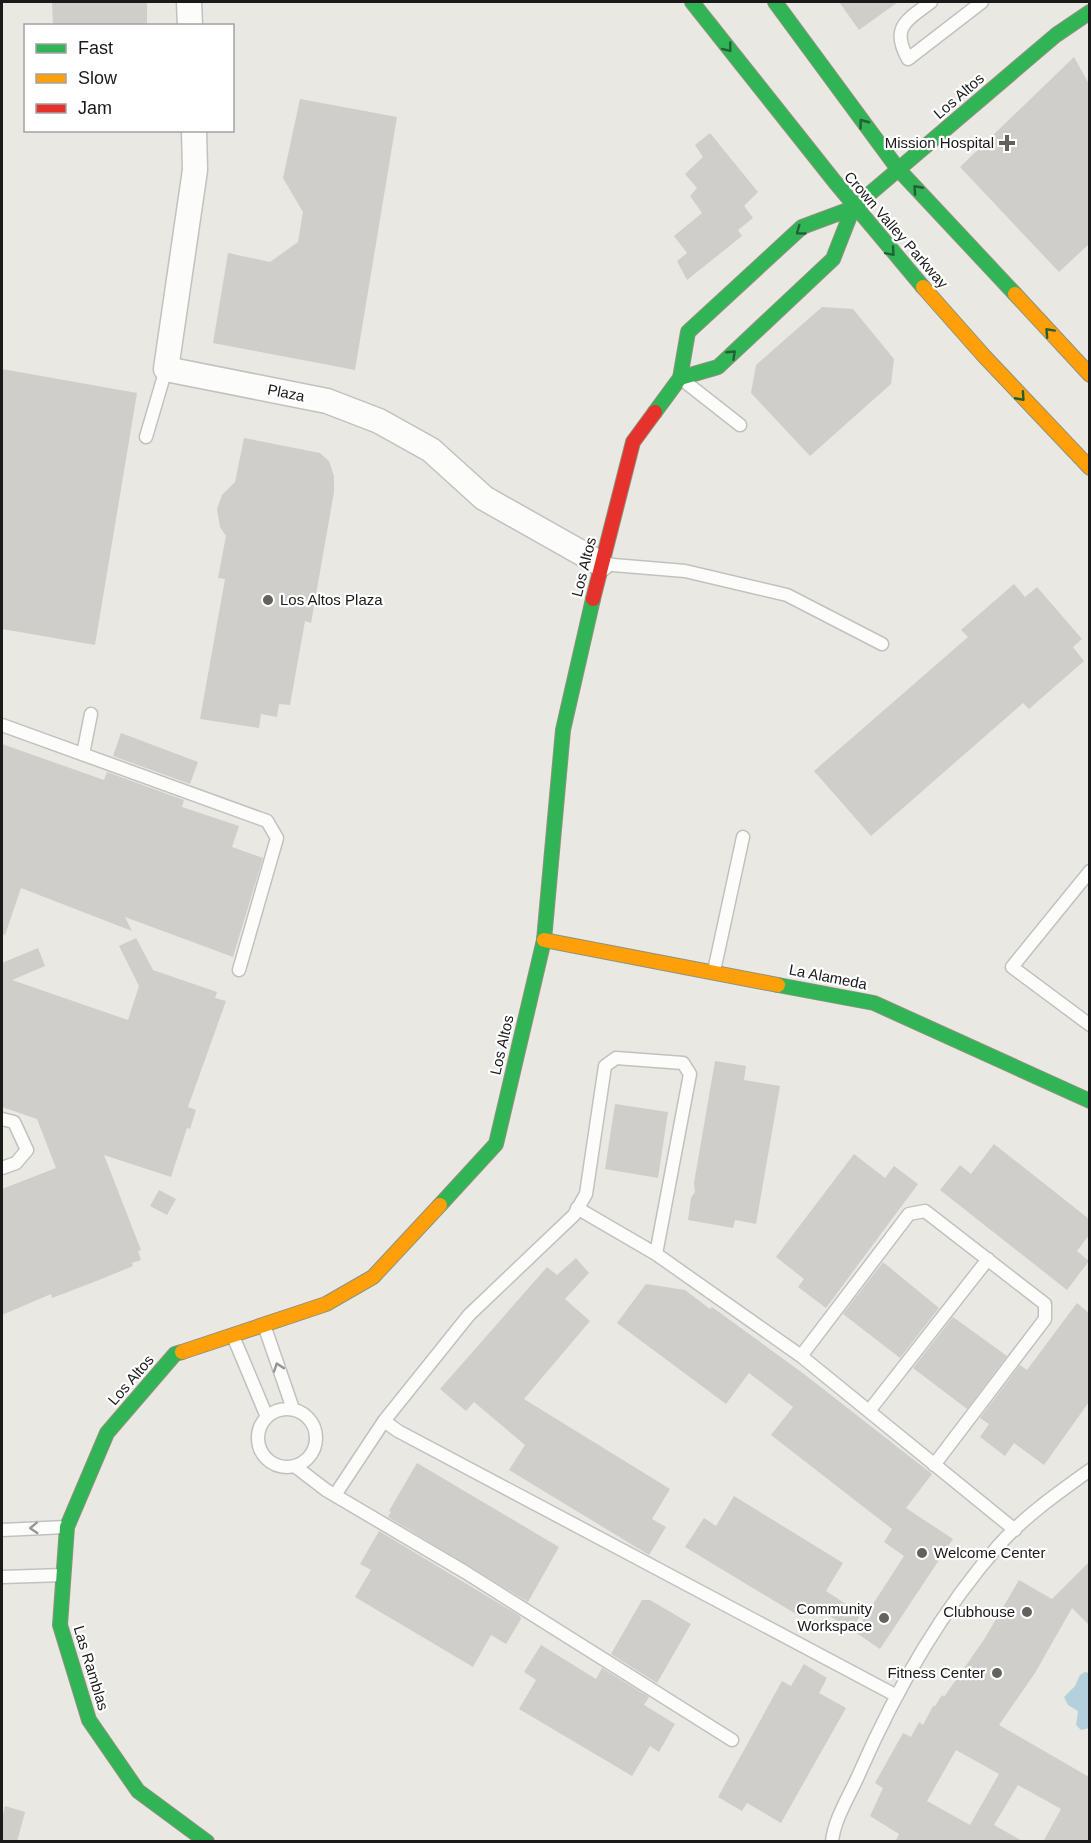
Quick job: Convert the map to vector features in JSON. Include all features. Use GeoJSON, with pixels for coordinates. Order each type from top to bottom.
{"type":"FeatureCollection","features":[{"type":"Feature","properties":{"kind":"street"},"geometry":{"type":"LineString","coordinates":[[189,2],[190,24]]}},
{"type":"Feature","properties":{"kind":"street","name":"Crown Valley Parkway"},"geometry":{"type":"LineString","coordinates":[[692,2],[853,208],[1043,421],[1089,468]]}},
{"type":"Feature","properties":{"kind":"street"},"geometry":{"type":"LineString","coordinates":[[775,2],[898,170],[1089,375]]}},
{"type":"Feature","properties":{"kind":"street","name":"Los Altos"},"geometry":{"type":"LineString","coordinates":[[67,1527],[107,1433],[175,1354],[326,1304],[373,1277],[496,1144],[544,940],[563,730],[601,564],[633,442],[680,378],[688,332],[802,227],[853,208],[1056,35],[1089,12]]}},
{"type":"Feature","properties":{"kind":"street"},"geometry":{"type":"LineString","coordinates":[[166,369],[195,170],[194,132]]}},
{"type":"Feature","properties":{"kind":"street","name":"Los Altos"},"geometry":{"type":"LineString","coordinates":[[680,378],[718,367],[833,259],[853,208]]}},
{"type":"Feature","properties":{"kind":"street","name":"Plaza"},"geometry":{"type":"LineString","coordinates":[[166,369],[327,401],[379,421],[431,450],[484,498],[601,564]]}},
{"type":"Feature","properties":{"kind":"street","name":"La Alameda"},"geometry":{"type":"LineString","coordinates":[[544,940],[874,1003],[1089,1101]]}},
{"type":"Feature","properties":{"kind":"street","name":"Las Ramblas"},"geometry":{"type":"LineString","coordinates":[[67,1527],[60,1625],[89,1720],[138,1791],[207,1842]]}},
{"type":"Feature","properties":{"kind":"lane"},"geometry":{"type":"LineString","coordinates":[[931,2],[906,21],[902,28],[901,46],[908,59],[982,2]]}},
{"type":"Feature","properties":{"kind":"lane"},"geometry":{"type":"LineString","coordinates":[[146,437],[166,369]]}},
{"type":"Feature","properties":{"kind":"lane"},"geometry":{"type":"LineString","coordinates":[[680,378],[740,425]]}},
{"type":"Feature","properties":{"kind":"lane"},"geometry":{"type":"LineString","coordinates":[[601,564],[685,571],[787,595],[882,644]]}},
{"type":"Feature","properties":{"kind":"lane"},"geometry":{"type":"LineString","coordinates":[[83,754],[91,714]]}},
{"type":"Feature","properties":{"kind":"lane"},"geometry":{"type":"LineString","coordinates":[[2,725],[267,821],[277,838],[239,970]]}},
{"type":"Feature","properties":{"kind":"lane"},"geometry":{"type":"LineString","coordinates":[[713,972],[743,837]]}},
{"type":"Feature","properties":{"kind":"lane"},"geometry":{"type":"LineString","coordinates":[[1089,871],[1012,967],[1089,1025]]}},
{"type":"Feature","properties":{"kind":"lane"},"geometry":{"type":"LineString","coordinates":[[335,1495],[384,1421],[469,1315],[574,1215],[586,1194],[605,1066],[616,1058],[683,1062],[690,1074],[656,1254]]}},
{"type":"Feature","properties":{"kind":"lane"},"geometry":{"type":"LineString","coordinates":[[2,1119],[14,1122],[27,1150],[16,1162],[2,1168]]}},
{"type":"Feature","properties":{"kind":"lane"},"geometry":{"type":"LineString","coordinates":[[577,1208],[656,1254],[801,1356],[1015,1530]]}},
{"type":"Feature","properties":{"kind":"lane"},"geometry":{"type":"LineString","coordinates":[[801,1356],[909,1214],[925,1211],[1045,1304],[1045,1318],[934,1465]]}},
{"type":"Feature","properties":{"kind":"lane"},"geometry":{"type":"LineString","coordinates":[[869,1411],[988,1259]]}},
{"type":"Feature","properties":{"kind":"lane"},"geometry":{"type":"LineString","coordinates":[[264,1325],[293,1409]]}},
{"type":"Feature","properties":{"kind":"lane"},"geometry":{"type":"LineString","coordinates":[[233,1335],[267,1417]]}},
{"type":"Feature","properties":{"kind":"lane"},"geometry":{"type":"LineString","coordinates":[[286,1408],[293,1409],[301,1411],[312,1420],[317,1433],[316,1448],[308,1460],[296,1467],[281,1467],[268,1461],[260,1450],[257,1435],[262,1422],[272,1412],[286,1408]]}},
{"type":"Feature","properties":{"kind":"lane"},"geometry":{"type":"LineString","coordinates":[[384,1421],[398,1431],[897,1696]]}},
{"type":"Feature","properties":{"kind":"lane"},"geometry":{"type":"LineString","coordinates":[[296,1467],[335,1495],[465,1572],[732,1740]]}},
{"type":"Feature","properties":{"kind":"lane"},"geometry":{"type":"LineString","coordinates":[[832,1842],[832,1834],[875,1737],[912,1669],[954,1606],[999,1545],[1034,1511],[1089,1470]]}},
{"type":"Feature","properties":{"kind":"lane"},"geometry":{"type":"LineString","coordinates":[[2,1530],[67,1527]]}},
{"type":"Feature","properties":{"kind":"lane"},"geometry":{"type":"LineString","coordinates":[[2,1577],[63,1575]]}},
{"type":"Feature","properties":{"kind":"water"},"geometry":{"type":"Polygon","coordinates":[[[1085,1672],[1089,1673],[1089,1728],[1081,1730],[1076,1725],[1078,1711],[1068,1705],[1064,1697],[1075,1686],[1080,1675],[1085,1672]]]}},
{"type":"Feature","properties":{"kind":"building"},"geometry":{"type":"Polygon","coordinates":[[[52,2],[147,2],[147,24],[53,24],[52,2]]]}},
{"type":"Feature","properties":{"kind":"building"},"geometry":{"type":"Polygon","coordinates":[[[839,2],[898,2],[859,30],[839,2]]]}},
{"type":"Feature","properties":{"kind":"building"},"geometry":{"type":"Polygon","coordinates":[[[1074,57],[1089,84],[1089,244],[1059,272],[960,167],[1074,57]]]}},
{"type":"Feature","properties":{"kind":"building"},"geometry":{"type":"Polygon","coordinates":[[[300,99],[397,117],[355,370],[213,343],[228,253],[270,262],[298,242],[303,212],[283,178],[300,99]]]}},
{"type":"Feature","properties":{"kind":"building"},"geometry":{"type":"Polygon","coordinates":[[[710,133],[758,192],[744,206],[753,218],[738,230],[742,236],[687,280],[677,261],[687,253],[674,236],[702,213],[690,196],[697,188],[685,174],[703,157],[695,145],[710,133]]]}},
{"type":"Feature","properties":{"kind":"building"},"geometry":{"type":"Polygon","coordinates":[[[822,307],[853,309],[894,359],[891,384],[810,456],[751,393],[756,365],[822,307]]]}},
{"type":"Feature","properties":{"kind":"building"},"geometry":{"type":"Polygon","coordinates":[[[2,369],[137,393],[95,645],[2,629],[2,369]]]}},
{"type":"Feature","properties":{"kind":"building","name":"Los Altos Plaza"},"geometry":{"type":"Polygon","coordinates":[[[244,438],[320,453],[329,461],[334,476],[334,492],[311,623],[305,621],[290,705],[279,704],[277,717],[261,714],[259,728],[200,719],[225,579],[218,578],[226,536],[220,527],[217,509],[222,495],[235,482],[244,438]]]}},
{"type":"Feature","properties":{"kind":"building"},"geometry":{"type":"Polygon","coordinates":[[[1014,584],[1025,597],[1037,587],[1082,639],[1073,647],[1084,661],[1029,709],[1023,703],[871,836],[814,771],[968,637],[961,630],[1014,584]]]}},
{"type":"Feature","properties":{"kind":"building"},"geometry":{"type":"Polygon","coordinates":[[[121,733],[198,762],[190,784],[113,756],[121,733]]]}},
{"type":"Feature","properties":{"kind":"building"},"geometry":{"type":"Polygon","coordinates":[[[2,744],[104,780],[107,772],[184,800],[182,807],[239,826],[232,847],[263,858],[233,957],[125,917],[132,931],[21,888],[5,935],[2,934],[2,744]]]}},
{"type":"Feature","properties":{"kind":"building"},"geometry":{"type":"Polygon","coordinates":[[[136,938],[153,970],[217,992],[215,998],[226,1001],[188,1107],[196,1110],[190,1129],[187,1128],[171,1177],[104,1155],[141,1250],[138,1251],[141,1260],[132,1263],[133,1266],[99,1280],[52,1298],[51,1294],[2,1315],[2,1189],[56,1168],[37,1119],[2,1107],[2,963],[38,948],[45,966],[12,980],[128,1020],[139,986],[119,946],[136,938]]]}},
{"type":"Feature","properties":{"kind":"building"},"geometry":{"type":"Polygon","coordinates":[[[715,1061],[746,1066],[744,1080],[780,1086],[756,1224],[735,1220],[733,1228],[688,1220],[691,1198],[695,1192],[694,1183],[715,1061]]]}},
{"type":"Feature","properties":{"kind":"building"},"geometry":{"type":"Polygon","coordinates":[[[615,1104],[668,1112],[658,1178],[605,1169],[615,1104]]]}},
{"type":"Feature","properties":{"kind":"building"},"geometry":{"type":"Polygon","coordinates":[[[994,1144],[1089,1219],[1089,1235],[1077,1251],[1089,1261],[1067,1290],[940,1190],[960,1165],[971,1174],[994,1144]]]}},
{"type":"Feature","properties":{"kind":"building"},"geometry":{"type":"Polygon","coordinates":[[[854,1154],[885,1178],[894,1166],[918,1184],[826,1308],[798,1287],[804,1279],[776,1257],[854,1154]]]}},
{"type":"Feature","properties":{"kind":"building"},"geometry":{"type":"Polygon","coordinates":[[[159,1190],[176,1199],[167,1215],[150,1206],[159,1190]]]}},
{"type":"Feature","properties":{"kind":"building"},"geometry":{"type":"Polygon","coordinates":[[[576,1258],[589,1273],[565,1299],[590,1321],[524,1399],[670,1489],[652,1519],[666,1527],[649,1555],[509,1470],[525,1445],[474,1402],[466,1411],[440,1389],[547,1267],[557,1275],[576,1258]]]}},
{"type":"Feature","properties":{"kind":"building"},"geometry":{"type":"Polygon","coordinates":[[[883,1262],[939,1308],[900,1358],[843,1314],[883,1262]]]}},
{"type":"Feature","properties":{"kind":"building"},"geometry":{"type":"Polygon","coordinates":[[[646,1284],[685,1290],[710,1309],[712,1307],[804,1374],[932,1474],[906,1508],[953,1539],[880,1649],[855,1632],[904,1556],[884,1542],[892,1529],[771,1435],[793,1407],[749,1373],[726,1404],[617,1323],[646,1284]]]}},
{"type":"Feature","properties":{"kind":"building"},"geometry":{"type":"Polygon","coordinates":[[[1077,1303],[1089,1313],[1089,1402],[1044,1465],[1014,1443],[1005,1456],[980,1437],[989,1424],[980,1418],[1020,1365],[1027,1370],[1077,1303]]]}},
{"type":"Feature","properties":{"kind":"building"},"geometry":{"type":"Polygon","coordinates":[[[953,1317],[1007,1356],[967,1409],[913,1368],[953,1317]]]}},
{"type":"Feature","properties":{"kind":"building"},"geometry":{"type":"Polygon","coordinates":[[[417,1463],[559,1547],[528,1602],[388,1517],[391,1512],[389,1511],[417,1463]]]}},
{"type":"Feature","properties":{"kind":"building"},"geometry":{"type":"Polygon","coordinates":[[[734,1496],[843,1563],[826,1591],[861,1614],[851,1630],[824,1612],[822,1617],[807,1608],[801,1617],[685,1547],[704,1518],[716,1526],[734,1496]]]}},
{"type":"Feature","properties":{"kind":"building"},"geometry":{"type":"Polygon","coordinates":[[[379,1531],[520,1616],[521,1619],[506,1644],[491,1635],[473,1667],[355,1597],[371,1570],[360,1564],[379,1531]]]}},
{"type":"Feature","properties":{"kind":"building"},"geometry":{"type":"Polygon","coordinates":[[[1089,1562],[1089,1625],[1072,1608],[1035,1673],[999,1725],[1089,1777],[1089,1842],[1043,1842],[1061,1809],[1018,1785],[994,1825],[1024,1842],[895,1842],[899,1834],[870,1816],[883,1788],[875,1783],[903,1733],[911,1737],[919,1722],[923,1725],[933,1706],[942,1695],[944,1697],[985,1638],[1019,1580],[1052,1599],[1089,1562]],[[956,1750],[927,1801],[970,1825],[999,1774],[956,1750]]]}},
{"type":"Feature","properties":{"kind":"building"},"geometry":{"type":"Polygon","coordinates":[[[642,1600],[650,1600],[691,1624],[657,1683],[611,1654],[642,1600]]]}},
{"type":"Feature","properties":{"kind":"building"},"geometry":{"type":"Polygon","coordinates":[[[541,1645],[596,1679],[602,1668],[649,1697],[644,1705],[675,1724],[659,1752],[650,1746],[632,1776],[519,1709],[536,1680],[524,1672],[541,1645]]]}},
{"type":"Feature","properties":{"kind":"building"},"geometry":{"type":"Polygon","coordinates":[[[804,1664],[827,1678],[819,1693],[846,1708],[781,1823],[747,1803],[742,1811],[718,1797],[782,1681],[791,1686],[804,1664]]]}},
{"type":"Feature","properties":{"kind":"building"},"geometry":{"type":"Polygon","coordinates":[[[5,1806],[25,1812],[17,1842],[2,1842],[2,1819],[5,1806]]]}},
{"type":"Feature","properties":{"kind":"traffic: fast"},"geometry":{"type":"LineString","coordinates":[[692,2],[835,182],[923,287]]}},
{"type":"Feature","properties":{"kind":"traffic: fast"},"geometry":{"type":"LineString","coordinates":[[775,2],[898,169],[1015,294]]}},
{"type":"Feature","properties":{"kind":"traffic: fast"},"geometry":{"type":"LineString","coordinates":[[655,412],[680,378],[688,332],[802,227],[853,208],[1056,35],[1090,12]]}},
{"type":"Feature","properties":{"kind":"traffic: fast"},"geometry":{"type":"LineString","coordinates":[[680,378],[718,367],[833,259],[853,208]]}},
{"type":"Feature","properties":{"kind":"traffic: fast"},"geometry":{"type":"LineString","coordinates":[[440,1205],[496,1144],[544,940],[563,730],[593,599]]}},
{"type":"Feature","properties":{"kind":"traffic: fast"},"geometry":{"type":"LineString","coordinates":[[778,985],[874,1003],[1090,1101]]}},
{"type":"Feature","properties":{"kind":"traffic: fast"},"geometry":{"type":"LineString","coordinates":[[182,1352],[175,1354],[107,1433],[67,1527],[60,1625],[89,1720],[138,1791],[207,1842]]}},
{"type":"Feature","properties":{"kind":"traffic: slow"},"geometry":{"type":"LineString","coordinates":[[923,287],[984,356],[1090,468]]}},
{"type":"Feature","properties":{"kind":"traffic: slow"},"geometry":{"type":"LineString","coordinates":[[1015,294],[1090,375]]}},
{"type":"Feature","properties":{"kind":"traffic: slow"},"geometry":{"type":"LineString","coordinates":[[544,940],[778,985]]}},
{"type":"Feature","properties":{"kind":"traffic: slow"},"geometry":{"type":"LineString","coordinates":[[182,1352],[326,1304],[373,1277],[440,1205]]}},
{"type":"Feature","properties":{"kind":"traffic: jam"},"geometry":{"type":"LineString","coordinates":[[593,599],[633,442],[655,412]]}},
{"type":"Feature","properties":{"kind":"place","name":"Mission Hospital"},"geometry":{"type":"Point","coordinates":[1007,143]}},
{"type":"Feature","properties":{"kind":"place","name":"Los Altos Plaza"},"geometry":{"type":"Point","coordinates":[268,600]}},
{"type":"Feature","properties":{"kind":"place","name":"Welcome Center"},"geometry":{"type":"Point","coordinates":[922,1553]}},
{"type":"Feature","properties":{"kind":"place","name":"Clubhouse"},"geometry":{"type":"Point","coordinates":[1027,1612]}},
{"type":"Feature","properties":{"kind":"place","name":"Community Workspace"},"geometry":{"type":"Point","coordinates":[884,1618]}},
{"type":"Feature","properties":{"kind":"place","name":"Fitness Center"},"geometry":{"type":"Point","coordinates":[997,1673]}}]}
